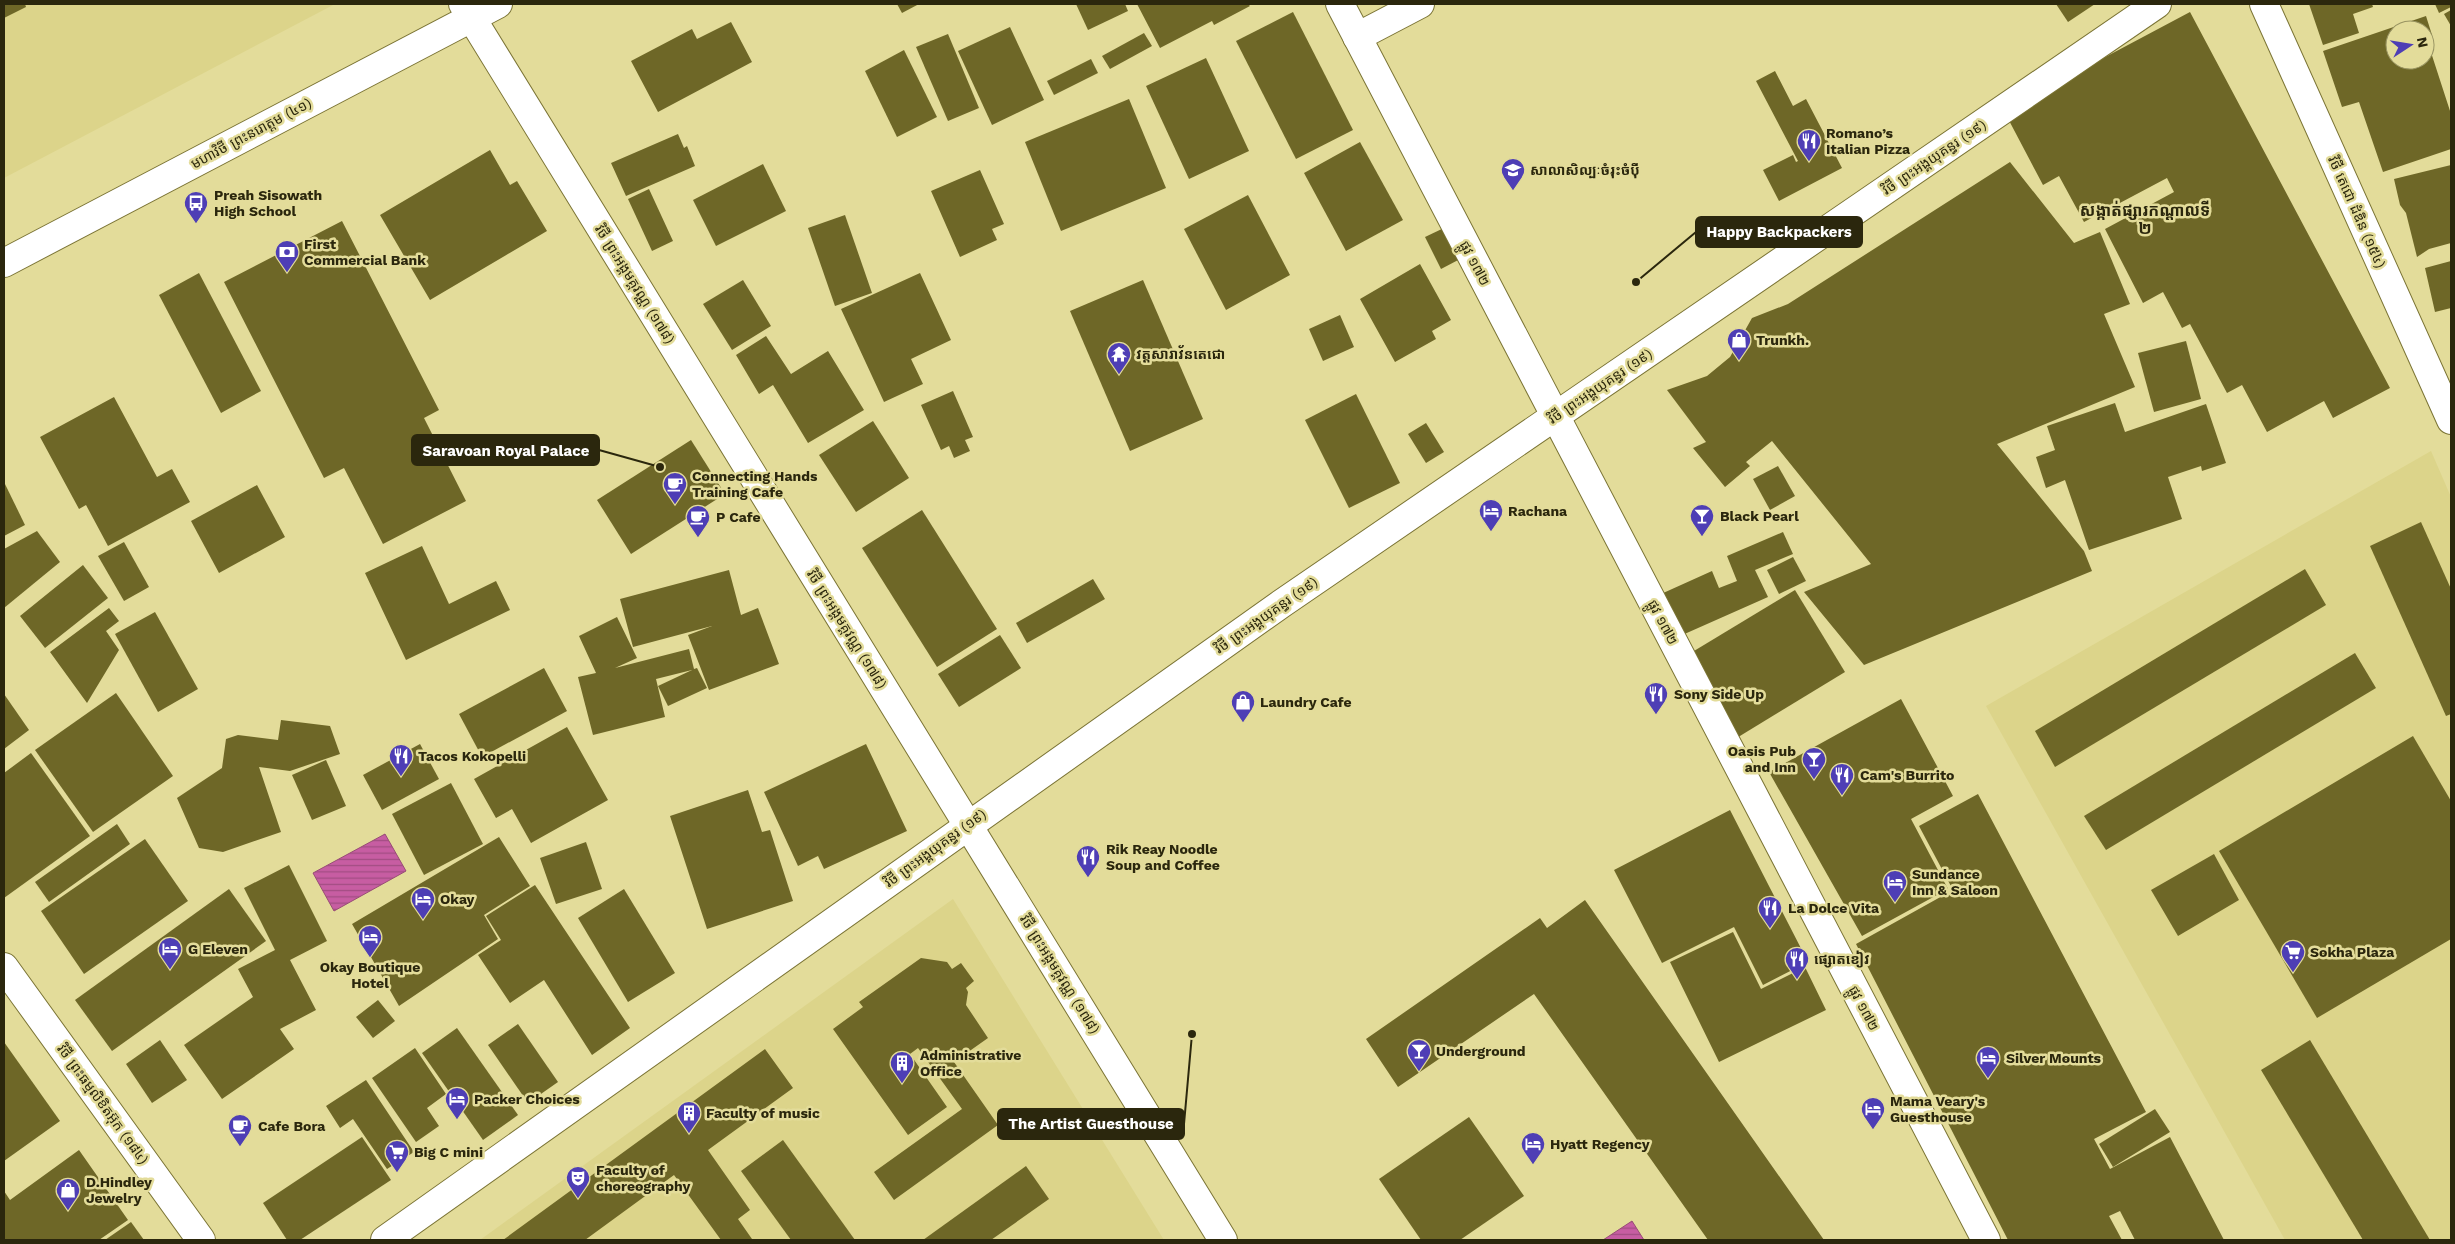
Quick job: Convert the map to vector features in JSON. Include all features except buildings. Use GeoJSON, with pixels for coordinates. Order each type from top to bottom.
{"type":"FeatureCollection","features":[{"type":"Feature","properties":{"kind":"street","name":"មហាវិថី ព្រះនរោត្តម (៤១)"},"geometry":{"type":"LineString","coordinates":[[4,263],[467,11],[498,4]]}},
{"type":"Feature","properties":{"kind":"street","name":"ផ្លូវ ១៧២"},"geometry":{"type":"LineString","coordinates":[[1340,4],[1986,1240]]}},
{"type":"Feature","properties":{"kind":"street"},"geometry":{"type":"LineString","coordinates":[[1356,37],[1420,4]]}},
{"type":"Feature","properties":{"kind":"street","name":"វិថី ព្រះអង្គយុគន្ធរ (១៩)"},"geometry":{"type":"LineString","coordinates":[[385,1240],[661,1046],[968,824],[1281,604],[2157,4]]}},
{"type":"Feature","properties":{"kind":"street","name":"វិថី តេជោ ដំឌិន (១៥៤)"},"geometry":{"type":"LineString","coordinates":[[2264,4],[2451,420]]}},
{"type":"Feature","properties":{"kind":"street","name":"វិថី ព្រះអង្គមគ្គវណ្ណ (១៧៨)"},"geometry":{"type":"LineString","coordinates":[[467,11],[1223,1240]]}},
{"type":"Feature","properties":{"kind":"street","name":"វិថី ព្រះធម្មលិខិតអ៊ុក (១៨៤)"},"geometry":{"type":"LineString","coordinates":[[4,967],[201,1240]]}},
{"type":"Feature","properties":{"kind":"shaded area"},"geometry":{"type":"Polygon","coordinates":[[[4,4],[335,4],[4,178],[4,4]]]}},
{"type":"Feature","properties":{"kind":"shaded area","name":"Sokha Plaza"},"geometry":{"type":"Polygon","coordinates":[[[2431,451],[2451,497],[2451,1240],[2285,1240],[1986,706],[2431,451]]]}},
{"type":"Feature","properties":{"kind":"shaded area"},"geometry":{"type":"Polygon","coordinates":[[[385,834],[406,871],[334,911],[313,873],[385,834]]]}},
{"type":"Feature","properties":{"kind":"shaded area"},"geometry":{"type":"Polygon","coordinates":[[[953,899],[1164,1240],[480,1240],[953,899]]]}},
{"type":"Feature","properties":{"kind":"shaded area"},"geometry":{"type":"Polygon","coordinates":[[[1632,1221],[1644,1240],[1603,1240],[1632,1221]]]}},
{"type":"Feature","properties":{"kind":"place","name":"Romano’s Italian Pizza"},"geometry":{"type":"Point","coordinates":[1809,162]}},
{"type":"Feature","properties":{"kind":"place","name":"សាលាសិល្បៈចំរុះចំប៉ី"},"geometry":{"type":"Point","coordinates":[1513,191]}},
{"type":"Feature","properties":{"kind":"place","name":"Preah Sisowath High School"},"geometry":{"type":"Point","coordinates":[196,224]}},
{"type":"Feature","properties":{"kind":"place","name":"First Commercial Bank"},"geometry":{"type":"Point","coordinates":[287,273]}},
{"type":"Feature","properties":{"kind":"place","name":"Happy Backpackers"},"geometry":{"type":"Point","coordinates":[1636,282]}},
{"type":"Feature","properties":{"kind":"place","name":"Trunkh."},"geometry":{"type":"Point","coordinates":[1739,361]}},
{"type":"Feature","properties":{"kind":"place","name":"វត្តសារាវ័នតេជោ"},"geometry":{"type":"Point","coordinates":[1119,375]}},
{"type":"Feature","properties":{"kind":"place","name":"Saravoan Royal Palace"},"geometry":{"type":"Point","coordinates":[660,467]}},
{"type":"Feature","properties":{"kind":"place","name":"Connecting Hands Training Cafe"},"geometry":{"type":"Point","coordinates":[675,505]}},
{"type":"Feature","properties":{"kind":"place","name":"Rachana"},"geometry":{"type":"Point","coordinates":[1491,532]}},
{"type":"Feature","properties":{"kind":"place","name":"Black Pearl"},"geometry":{"type":"Point","coordinates":[1702,537]}},
{"type":"Feature","properties":{"kind":"place","name":"P Cafe"},"geometry":{"type":"Point","coordinates":[698,538]}},
{"type":"Feature","properties":{"kind":"place","name":"Sony Side Up"},"geometry":{"type":"Point","coordinates":[1656,715]}},
{"type":"Feature","properties":{"kind":"place","name":"Laundry Cafe"},"geometry":{"type":"Point","coordinates":[1243,723]}},
{"type":"Feature","properties":{"kind":"place","name":"Tacos Kokopelli"},"geometry":{"type":"Point","coordinates":[401,777]}},
{"type":"Feature","properties":{"kind":"place","name":"Oasis Pub and Inn"},"geometry":{"type":"Point","coordinates":[1814,780]}},
{"type":"Feature","properties":{"kind":"place","name":"Cam's Burrito"},"geometry":{"type":"Point","coordinates":[1842,796]}},
{"type":"Feature","properties":{"kind":"place","name":"Rik Reay Noodle Soup and Coffee"},"geometry":{"type":"Point","coordinates":[1088,878]}},
{"type":"Feature","properties":{"kind":"place","name":"Sundance Inn & Saloon"},"geometry":{"type":"Point","coordinates":[1895,903]}},
{"type":"Feature","properties":{"kind":"place","name":"Okay"},"geometry":{"type":"Point","coordinates":[423,920]}},
{"type":"Feature","properties":{"kind":"place","name":"La Dolce Vita"},"geometry":{"type":"Point","coordinates":[1770,929]}},
{"type":"Feature","properties":{"kind":"place","name":"Okay Boutique Hotel"},"geometry":{"type":"Point","coordinates":[370,958]}},
{"type":"Feature","properties":{"kind":"place","name":"G Eleven"},"geometry":{"type":"Point","coordinates":[170,970]}},
{"type":"Feature","properties":{"kind":"place","name":"Sokha Plaza"},"geometry":{"type":"Point","coordinates":[2293,973]}},
{"type":"Feature","properties":{"kind":"place","name":"ផ្សោតខៀវ"},"geometry":{"type":"Point","coordinates":[1797,980]}},
{"type":"Feature","properties":{"kind":"place","name":"The Artist Guesthouse"},"geometry":{"type":"Point","coordinates":[1192,1034]}},
{"type":"Feature","properties":{"kind":"place","name":"Underground"},"geometry":{"type":"Point","coordinates":[1419,1072]}},
{"type":"Feature","properties":{"kind":"place","name":"Silver Mounts"},"geometry":{"type":"Point","coordinates":[1988,1079]}},
{"type":"Feature","properties":{"kind":"place","name":"Administrative Office"},"geometry":{"type":"Point","coordinates":[902,1084]}},
{"type":"Feature","properties":{"kind":"place","name":"Packer Choices"},"geometry":{"type":"Point","coordinates":[457,1120]}},
{"type":"Feature","properties":{"kind":"place","name":"Mama Veary's Guesthouse"},"geometry":{"type":"Point","coordinates":[1873,1130]}},
{"type":"Feature","properties":{"kind":"place","name":"Faculty of music"},"geometry":{"type":"Point","coordinates":[689,1134]}},
{"type":"Feature","properties":{"kind":"place","name":"Cafe Bora"},"geometry":{"type":"Point","coordinates":[240,1147]}},
{"type":"Feature","properties":{"kind":"place","name":"Hyatt Regency"},"geometry":{"type":"Point","coordinates":[1533,1165]}},
{"type":"Feature","properties":{"kind":"place","name":"Big C mini"},"geometry":{"type":"Point","coordinates":[397,1173]}},
{"type":"Feature","properties":{"kind":"place","name":"Faculty of choreography"},"geometry":{"type":"Point","coordinates":[578,1199]}},
{"type":"Feature","properties":{"kind":"place","name":"D.Hindley Jewelry"},"geometry":{"type":"Point","coordinates":[68,1211]}},
{"type":"Feature","properties":{"kind":"district","name":"សង្កាត់ផ្សារកណ្ដាលទី ២"},"geometry":{"type":"Point","coordinates":[2145,219]}}]}
